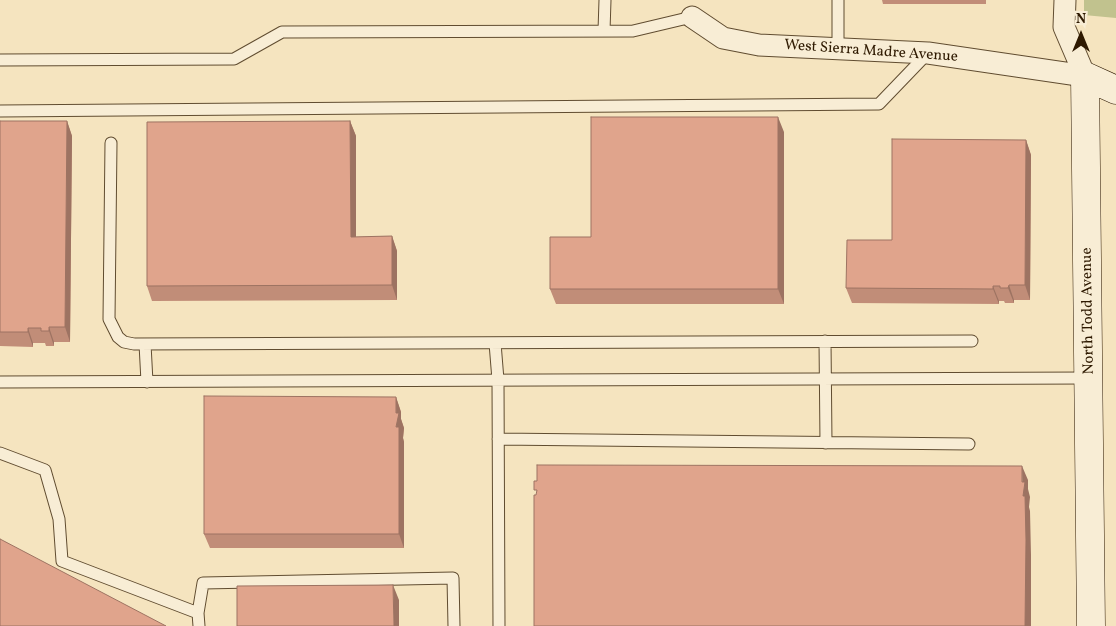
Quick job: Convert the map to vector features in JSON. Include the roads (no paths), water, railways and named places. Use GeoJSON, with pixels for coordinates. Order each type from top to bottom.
{"type":"FeatureCollection","features":[{"type":"Feature","properties":{"kind":"street","name":"North Todd Avenue"},"geometry":{"type":"LineString","coordinates":[[1065,0],[1064,27],[1085,76],[1090,378],[1091,626]]}},
{"type":"Feature","properties":{"kind":"street","name":"West Sierra Madre Avenue"},"geometry":{"type":"LineString","coordinates":[[692,17],[723,38],[759,45],[928,53],[1085,76],[1116,90]]}},
{"type":"Feature","properties":{"kind":"street","name":"West Sierra Madre Avenue"},"geometry":{"type":"LineString","coordinates":[[1085,76],[1116,69]]}},
{"type":"Feature","properties":{"kind":"lane"},"geometry":{"type":"LineString","coordinates":[[604,31],[605,0]]}},
{"type":"Feature","properties":{"kind":"lane"},"geometry":{"type":"LineString","coordinates":[[838,0],[838,48]]}},
{"type":"Feature","properties":{"kind":"lane"},"geometry":{"type":"LineString","coordinates":[[0,60],[234,59],[282,32],[633,31],[692,17]]}},
{"type":"Feature","properties":{"kind":"lane"},"geometry":{"type":"LineString","coordinates":[[0,111],[879,104],[928,53]]}},
{"type":"Feature","properties":{"kind":"lane"},"geometry":{"type":"LineString","coordinates":[[112,143],[109,318],[112,330],[124,342],[145,344],[972,340]]}},
{"type":"Feature","properties":{"kind":"lane"},"geometry":{"type":"LineString","coordinates":[[825,341],[826,443]]}},
{"type":"Feature","properties":{"kind":"lane"},"geometry":{"type":"LineString","coordinates":[[495,342],[498,380],[499,626]]}},
{"type":"Feature","properties":{"kind":"lane"},"geometry":{"type":"LineString","coordinates":[[145,344],[147,382]]}},
{"type":"Feature","properties":{"kind":"lane"},"geometry":{"type":"LineString","coordinates":[[0,382],[1090,378]]}},
{"type":"Feature","properties":{"kind":"lane"},"geometry":{"type":"LineString","coordinates":[[498,439],[969,444]]}},
{"type":"Feature","properties":{"kind":"lane"},"geometry":{"type":"LineString","coordinates":[[0,453],[45,470],[59,519],[62,562],[198,613]]}},
{"type":"Feature","properties":{"kind":"lane"},"geometry":{"type":"LineString","coordinates":[[199,626],[198,613],[203,583],[453,578],[454,626]]}}]}
